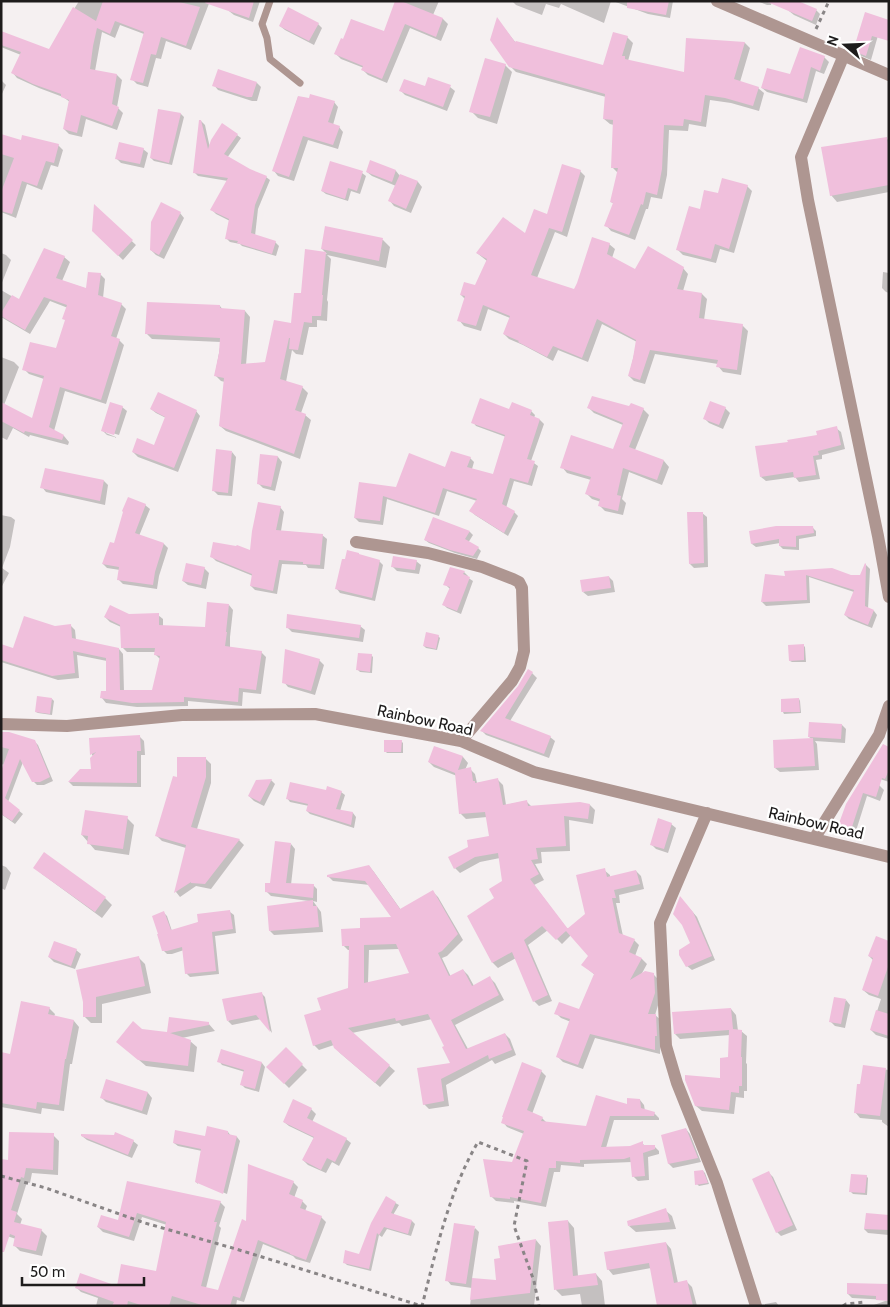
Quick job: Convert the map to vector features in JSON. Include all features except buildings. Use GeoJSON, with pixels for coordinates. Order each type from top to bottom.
{"type":"FeatureCollection","features":[{"type":"Feature","properties":{"kind":"street"},"geometry":{"type":"LineString","coordinates":[[717,1],[889,75]]}},
{"type":"Feature","properties":{"kind":"street"},"geometry":{"type":"LineString","coordinates":[[844,55],[801,157],[808,200],[889,597]]}},
{"type":"Feature","properties":{"kind":"street"},"geometry":{"type":"LineString","coordinates":[[356,542],[428,553],[482,567],[519,582],[522,588],[524,651],[520,667],[512,681],[461,741]]}},
{"type":"Feature","properties":{"kind":"street"},"geometry":{"type":"LineString","coordinates":[[814,839],[879,735],[889,706]]}},
{"type":"Feature","properties":{"kind":"street","name":"Rainbow Road"},"geometry":{"type":"LineString","coordinates":[[1,724],[68,726],[182,715],[316,714],[461,741],[534,772],[889,857]]}},
{"type":"Feature","properties":{"kind":"street"},"geometry":{"type":"LineString","coordinates":[[706,813],[660,923],[666,1046],[677,1083],[717,1183],[756,1306]]}},
{"type":"Feature","properties":{"kind":"lane"},"geometry":{"type":"LineString","coordinates":[[270,1],[262,24],[267,38],[270,59],[300,82]]}},
{"type":"Feature","properties":{"kind":"path"},"geometry":{"type":"LineString","coordinates":[[811,41],[829,1]]}},
{"type":"Feature","properties":{"kind":"path"},"geometry":{"type":"LineString","coordinates":[[1,1176],[46,1188],[145,1223],[422,1306],[452,1197],[478,1142],[527,1161],[514,1226],[534,1281],[539,1306]]}},
{"type":"Feature","properties":{"kind":"path"},"geometry":{"type":"LineString","coordinates":[[843,1306],[865,1302]]}}]}
